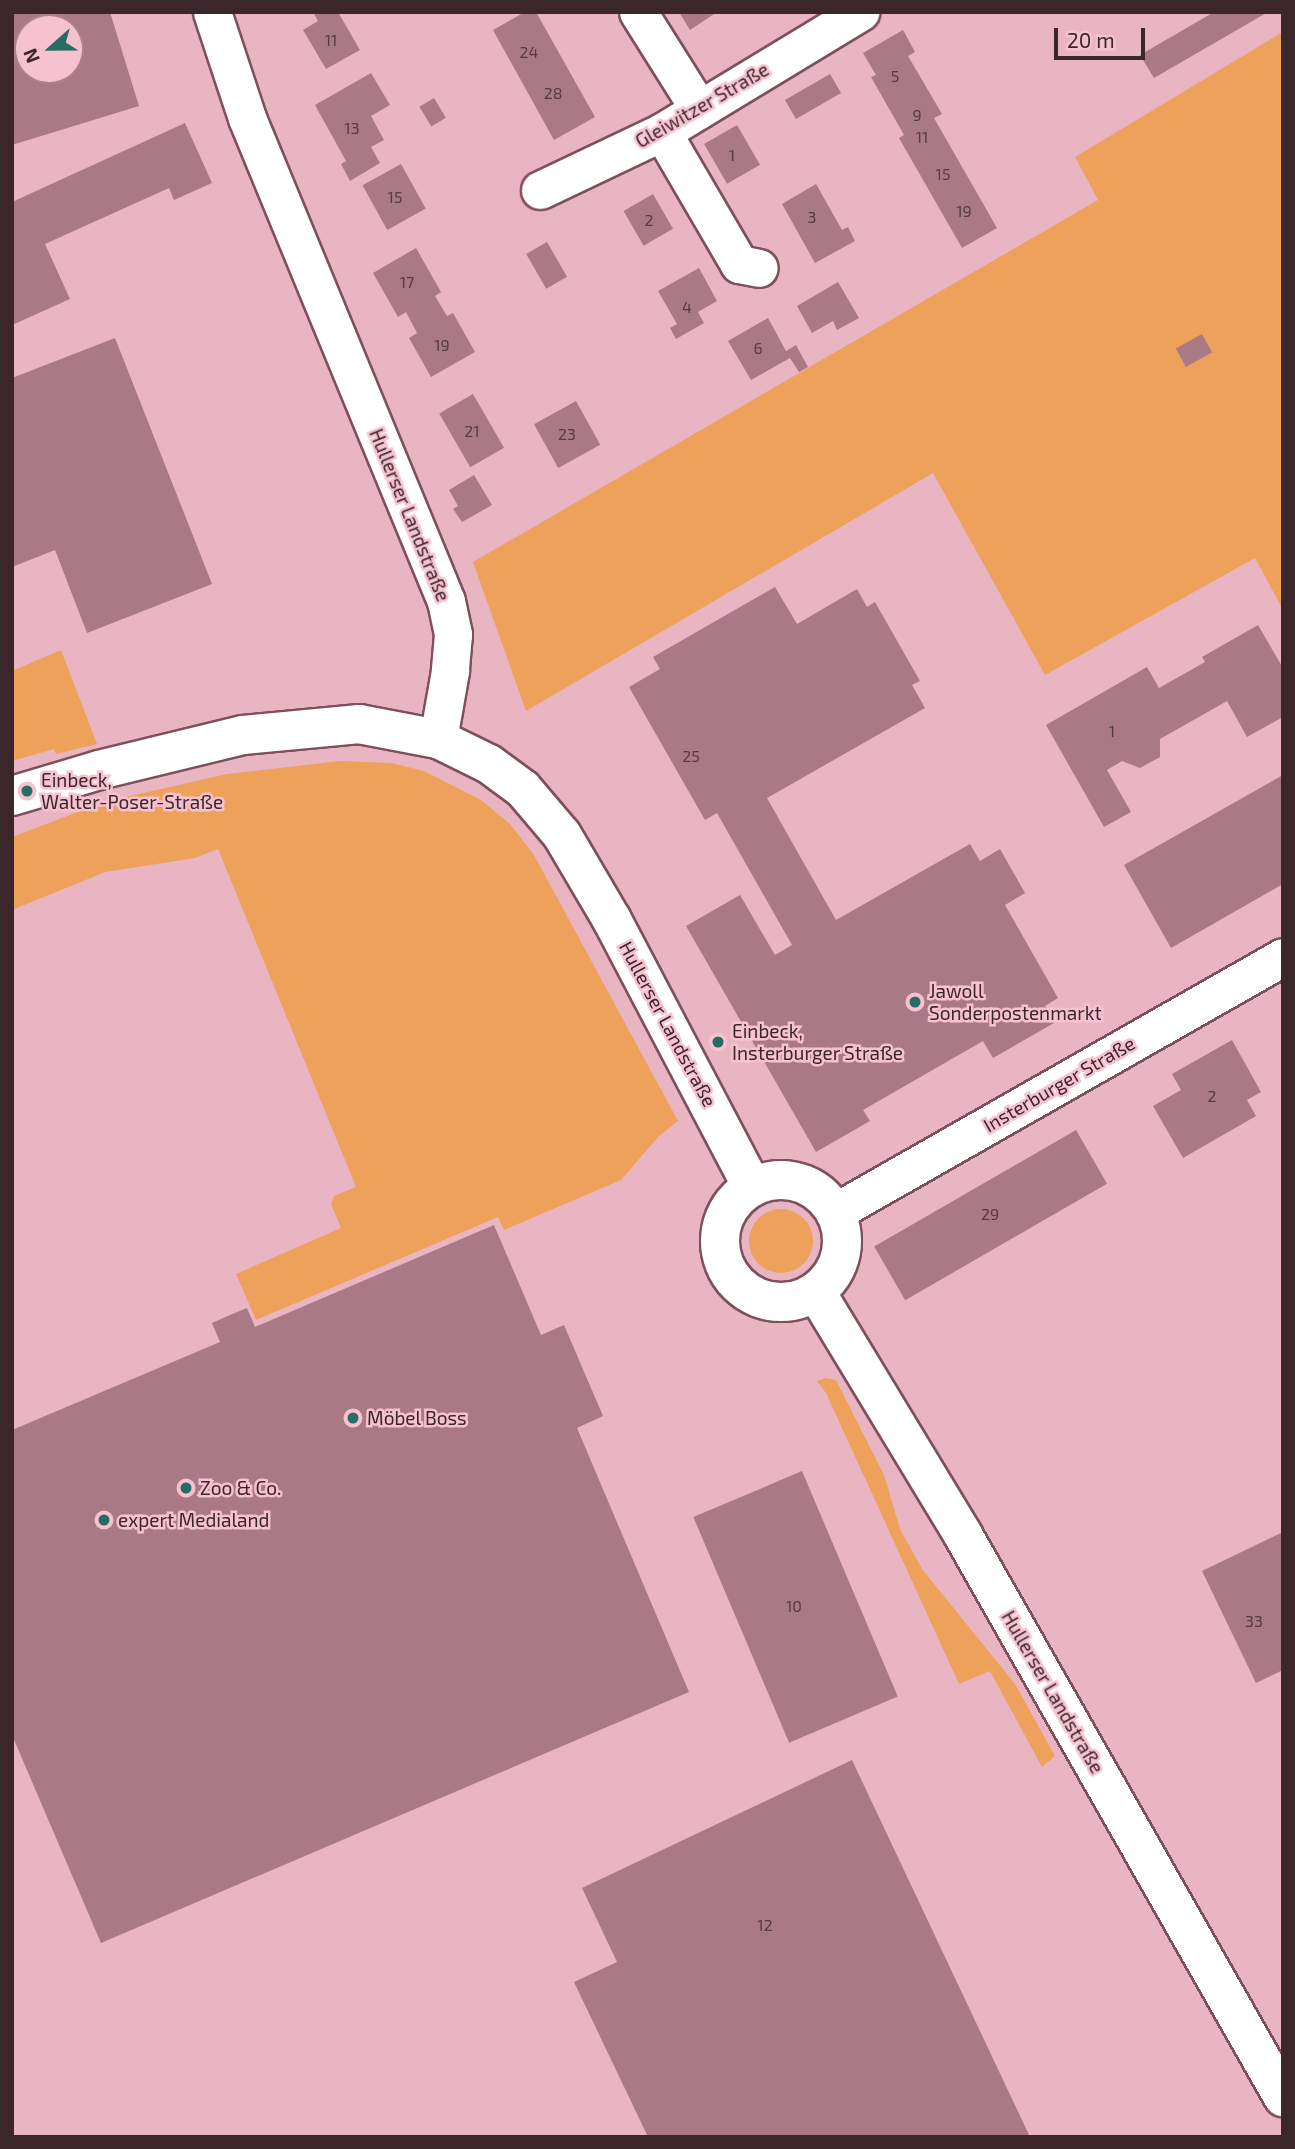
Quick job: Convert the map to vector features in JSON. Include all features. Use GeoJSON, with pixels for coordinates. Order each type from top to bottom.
{"type":"FeatureCollection","features":[{"type":"Feature","properties":{"kind":"street","name":"Hullerser Landstraße"},"geometry":{"type":"LineString","coordinates":[[212,12],[247,118],[446,601],[453,634],[450,671],[438,739],[489,764],[523,789],[562,835],[612,920],[752,1187]]}},
{"type":"Feature","properties":{"kind":"street"},"geometry":{"type":"LineString","coordinates":[[638,12],[699,109]]}},
{"type":"Feature","properties":{"kind":"street","name":"Gleiwitzer Straße"},"geometry":{"type":"LineString","coordinates":[[540,190],[662,132],[860,12]]}},
{"type":"Feature","properties":{"kind":"street"},"geometry":{"type":"LineString","coordinates":[[662,132],[738,264],[759,268]]}},
{"type":"Feature","properties":{"kind":"street"},"geometry":{"type":"LineString","coordinates":[[12,796],[99,770],[243,735],[359,724],[438,739]]}},
{"type":"Feature","properties":{"kind":"street","name":"Insterburger Straße"},"geometry":{"type":"LineString","coordinates":[[835,1212],[1283,957]]}},
{"type":"Feature","properties":{"kind":"street"},"geometry":{"type":"LineString","coordinates":[[771,1181],[790,1181],[808,1186],[824,1197],[835,1212],[842,1232],[842,1252],[835,1272],[816,1292],[783,1303],[762,1301],[744,1291],[725,1266],[720,1236],[725,1216],[737,1199],[752,1187],[771,1181]]}},
{"type":"Feature","properties":{"kind":"street","name":"Hullerser Landstraße"},"geometry":{"type":"LineString","coordinates":[[816,1292],[963,1535],[1283,2096]]}},
{"type":"Feature","properties":{"kind":"shaded area"},"geometry":{"type":"Polygon","coordinates":[[[1283,32],[1283,610],[1255,558],[1045,675],[933,473],[526,711],[473,562],[1098,200],[1075,157],[1283,32]]]}},
{"type":"Feature","properties":{"kind":"shaded area"},"geometry":{"type":"Polygon","coordinates":[[[61,650],[97,744],[56,754],[54,749],[12,761],[12,671],[61,650]]]}},
{"type":"Feature","properties":{"kind":"shaded area"},"geometry":{"type":"Polygon","coordinates":[[[340,761],[391,763],[424,771],[481,800],[510,824],[534,855],[678,1121],[659,1136],[621,1180],[504,1230],[498,1217],[256,1320],[236,1274],[341,1228],[331,1204],[334,1196],[356,1187],[218,849],[195,858],[105,872],[12,910],[12,837],[104,802],[227,774],[340,761]]]}},
{"type":"Feature","properties":{"kind":"shaded area"},"geometry":{"type":"Polygon","coordinates":[[[781,1209],[799,1215],[807,1223],[813,1241],[807,1259],[799,1267],[781,1273],[763,1267],[755,1259],[749,1241],[755,1223],[763,1215],[781,1209]]]}},
{"type":"Feature","properties":{"kind":"shaded area"},"geometry":{"type":"Polygon","coordinates":[[[826,1378],[836,1380],[884,1475],[900,1529],[922,1569],[1015,1684],[1055,1756],[1042,1767],[990,1671],[959,1684],[826,1393],[817,1381],[826,1378]]]}},
{"type":"Feature","properties":{"kind":"building"},"geometry":{"type":"Polygon","coordinates":[[[12,12],[110,12],[139,106],[12,145],[12,12]]]}},
{"type":"Feature","properties":{"kind":"building"},"geometry":{"type":"Polygon","coordinates":[[[313,12],[338,12],[360,50],[326,69],[303,30],[318,21],[313,12]]]}},
{"type":"Feature","properties":{"kind":"building"},"geometry":{"type":"Polygon","coordinates":[[[525,12],[536,12],[595,117],[554,140],[493,30],[525,12]]]}},
{"type":"Feature","properties":{"kind":"building"},"geometry":{"type":"Polygon","coordinates":[[[679,12],[717,12],[690,30],[679,12]]]}},
{"type":"Feature","properties":{"kind":"building"},"geometry":{"type":"Polygon","coordinates":[[[1214,12],[1268,12],[1154,78],[1140,55],[1214,12]]]}},
{"type":"Feature","properties":{"kind":"building"},"geometry":{"type":"Polygon","coordinates":[[[903,30],[915,52],[908,56],[942,114],[934,118],[997,228],[962,248],[899,138],[904,135],[871,77],[876,75],[863,53],[903,30]]]}},
{"type":"Feature","properties":{"kind":"building"},"geometry":{"type":"Polygon","coordinates":[[[371,73],[390,105],[371,116],[384,140],[371,147],[380,163],[350,181],[341,164],[346,161],[315,105],[371,73]]]}},
{"type":"Feature","properties":{"kind":"building"},"geometry":{"type":"Polygon","coordinates":[[[830,74],[841,93],[796,119],[785,100],[830,74]]]}},
{"type":"Feature","properties":{"kind":"building"},"geometry":{"type":"Polygon","coordinates":[[[434,98],[446,118],[431,126],[419,107],[434,98]]]}},
{"type":"Feature","properties":{"kind":"building"},"geometry":{"type":"Polygon","coordinates":[[[185,123],[212,183],[174,200],[169,188],[45,244],[70,299],[12,325],[12,202],[185,123]]]}},
{"type":"Feature","properties":{"kind":"building"},"geometry":{"type":"Polygon","coordinates":[[[737,125],[760,165],[727,184],[704,144],[737,125]]]}},
{"type":"Feature","properties":{"kind":"building"},"geometry":{"type":"Polygon","coordinates":[[[401,164],[426,209],[387,230],[363,185],[401,164]]]}},
{"type":"Feature","properties":{"kind":"building"},"geometry":{"type":"Polygon","coordinates":[[[816,184],[842,230],[848,227],[855,241],[815,263],[782,204],[816,184]]]}},
{"type":"Feature","properties":{"kind":"building"},"geometry":{"type":"Polygon","coordinates":[[[653,194],[673,229],[644,246],[624,211],[653,194]]]}},
{"type":"Feature","properties":{"kind":"building"},"geometry":{"type":"Polygon","coordinates":[[[547,242],[567,277],[546,289],[526,254],[547,242]]]}},
{"type":"Feature","properties":{"kind":"building"},"geometry":{"type":"Polygon","coordinates":[[[416,248],[441,292],[435,296],[447,316],[453,313],[475,352],[431,377],[409,338],[417,333],[406,312],[398,317],[373,273],[416,248]]]}},
{"type":"Feature","properties":{"kind":"building"},"geometry":{"type":"Polygon","coordinates":[[[699,268],[717,301],[698,312],[704,323],[676,339],[670,328],[677,324],[658,291],[699,268]]]}},
{"type":"Feature","properties":{"kind":"building"},"geometry":{"type":"Polygon","coordinates":[[[838,282],[859,318],[837,330],[833,321],[812,333],[797,306],[838,282]]]}},
{"type":"Feature","properties":{"kind":"building"},"geometry":{"type":"Polygon","coordinates":[[[768,318],[786,351],[796,345],[808,367],[799,372],[790,358],[751,380],[728,341],[768,318]]]}},
{"type":"Feature","properties":{"kind":"building"},"geometry":{"type":"Polygon","coordinates":[[[1202,334],[1212,352],[1186,367],[1176,349],[1202,334]]]}},
{"type":"Feature","properties":{"kind":"building"},"geometry":{"type":"Polygon","coordinates":[[[115,338],[212,584],[87,633],[55,550],[12,567],[12,378],[115,338]]]}},
{"type":"Feature","properties":{"kind":"building"},"geometry":{"type":"Polygon","coordinates":[[[473,394],[504,448],[470,467],[439,414],[473,394]]]}},
{"type":"Feature","properties":{"kind":"building"},"geometry":{"type":"Polygon","coordinates":[[[576,401],[600,445],[558,468],[534,424],[576,401]]]}},
{"type":"Feature","properties":{"kind":"building"},"geometry":{"type":"Polygon","coordinates":[[[474,475],[492,505],[462,522],[453,509],[458,506],[449,490],[474,475]]]}},
{"type":"Feature","properties":{"kind":"building"},"geometry":{"type":"Polygon","coordinates":[[[775,587],[797,624],[857,589],[867,607],[875,602],[920,681],[912,685],[925,708],[767,798],[836,920],[970,844],[980,861],[1000,849],[1025,893],[1005,905],[1058,998],[1045,1006],[1054,1023],[993,1058],[983,1041],[863,1110],[870,1121],[816,1152],[686,926],[740,895],[775,955],[792,945],[717,813],[705,820],[629,687],[660,669],[653,657],[775,587]]]}},
{"type":"Feature","properties":{"kind":"building"},"geometry":{"type":"Polygon","coordinates":[[[1258,625],[1283,668],[1283,717],[1247,737],[1227,701],[1160,739],[1160,757],[1140,768],[1122,761],[1107,770],[1131,812],[1104,827],[1046,725],[1147,667],[1159,688],[1205,662],[1202,657],[1258,625]]]}},
{"type":"Feature","properties":{"kind":"building"},"geometry":{"type":"Polygon","coordinates":[[[1283,775],[1283,884],[1171,948],[1124,865],[1283,775]]]}},
{"type":"Feature","properties":{"kind":"building"},"geometry":{"type":"Polygon","coordinates":[[[1232,1040],[1261,1092],[1247,1100],[1256,1116],[1183,1158],[1153,1106],[1181,1090],[1172,1074],[1232,1040]]]}},
{"type":"Feature","properties":{"kind":"building"},"geometry":{"type":"Polygon","coordinates":[[[1076,1130],[1107,1184],[905,1300],[874,1246],[1076,1130]]]}},
{"type":"Feature","properties":{"kind":"building"},"geometry":{"type":"Polygon","coordinates":[[[494,1225],[541,1335],[564,1325],[603,1416],[577,1428],[689,1692],[101,1943],[12,1735],[12,1430],[220,1342],[212,1323],[230,1315],[247,1308],[255,1327],[494,1225]]]}},
{"type":"Feature","properties":{"kind":"building"},"geometry":{"type":"Polygon","coordinates":[[[802,1471],[898,1697],[789,1743],[693,1517],[802,1471]]]}},
{"type":"Feature","properties":{"kind":"building"},"geometry":{"type":"Polygon","coordinates":[[[1283,1532],[1283,1670],[1256,1683],[1202,1571],[1283,1532]]]}},
{"type":"Feature","properties":{"kind":"building"},"geometry":{"type":"Polygon","coordinates":[[[852,1760],[1030,2137],[648,2137],[574,1982],[617,1962],[582,1888],[852,1760]]]}},
{"type":"Feature","properties":{"kind":"place","name":"Einbeck, Walter-Poser-Straße"},"geometry":{"type":"Point","coordinates":[27,791]}},
{"type":"Feature","properties":{"kind":"place","name":"Jawoll Sonderpostenmarkt"},"geometry":{"type":"Point","coordinates":[915,1002]}},
{"type":"Feature","properties":{"kind":"place","name":"Einbeck, Insterburger Straße"},"geometry":{"type":"Point","coordinates":[718,1042]}},
{"type":"Feature","properties":{"kind":"place","name":"Möbel Boss"},"geometry":{"type":"Point","coordinates":[353,1418]}},
{"type":"Feature","properties":{"kind":"place","name":"Zoo & Co."},"geometry":{"type":"Point","coordinates":[186,1488]}},
{"type":"Feature","properties":{"kind":"place","name":"expert Medialand"},"geometry":{"type":"Point","coordinates":[104,1520]}}]}
